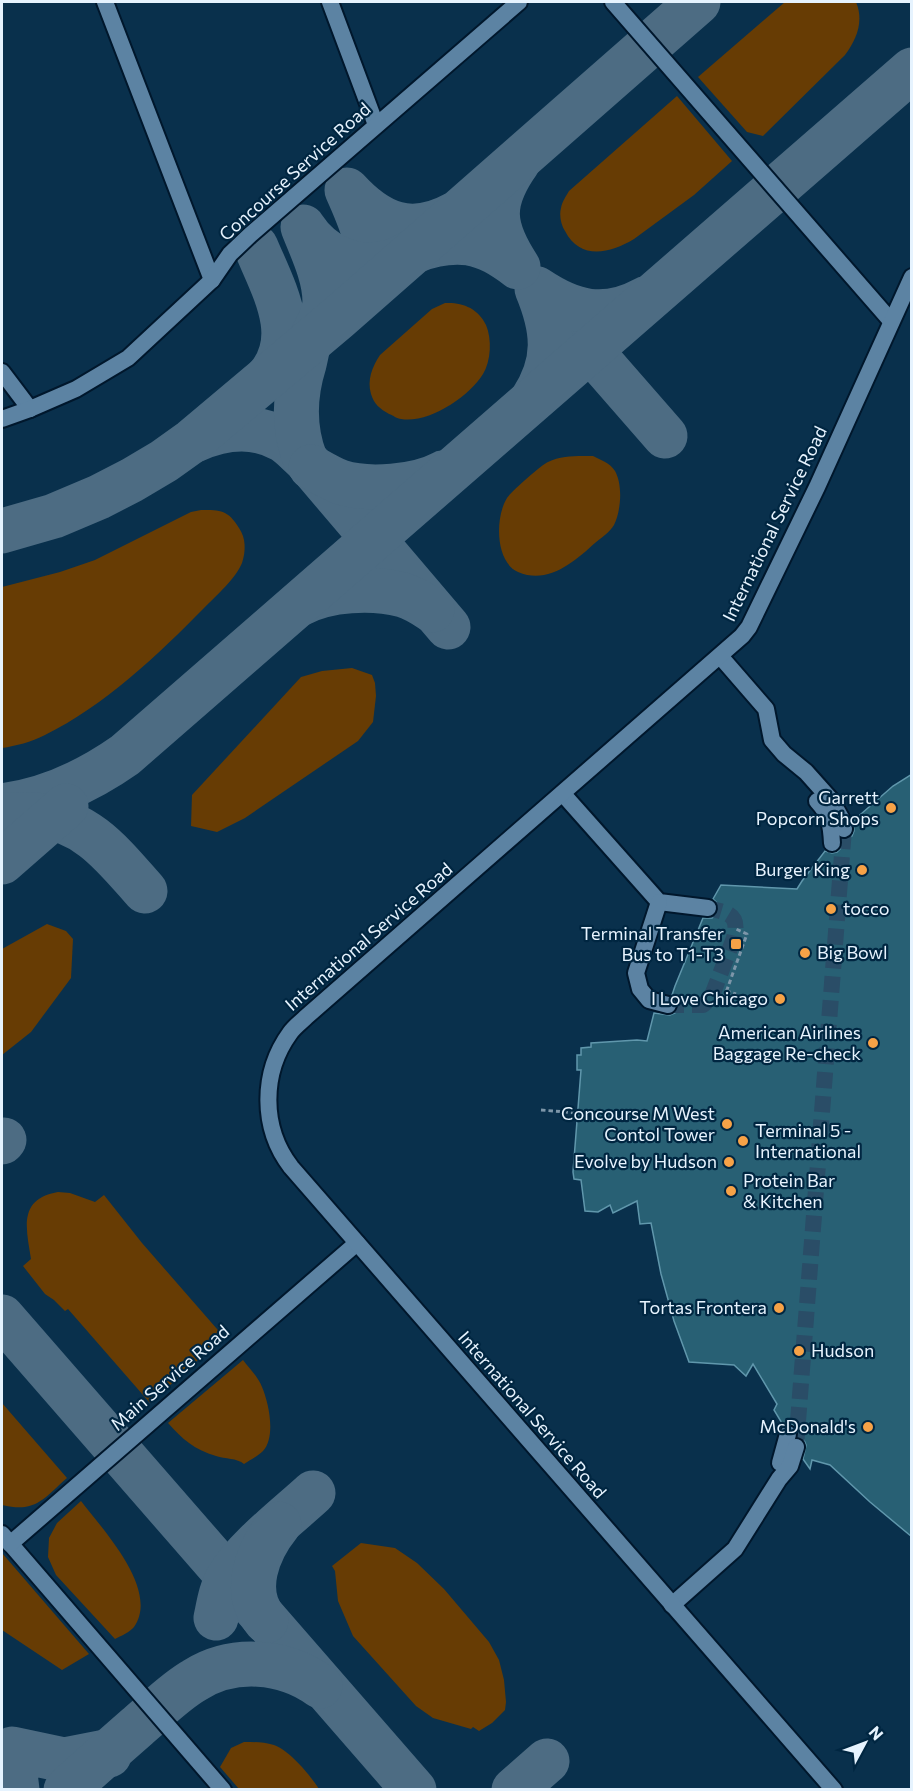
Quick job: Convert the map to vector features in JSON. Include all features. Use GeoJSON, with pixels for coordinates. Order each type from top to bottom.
{"type":"FeatureCollection","features":[{"type":"Feature","properties":{"kind":"lane"},"geometry":{"type":"LineString","coordinates":[[105,2],[212,280]]}},
{"type":"Feature","properties":{"kind":"lane"},"geometry":{"type":"LineString","coordinates":[[330,2],[376,125]]}},
{"type":"Feature","properties":{"kind":"lane","name":"Concourse Service Road"},"geometry":{"type":"LineString","coordinates":[[2,419],[76,389],[128,358],[212,280],[230,254],[250,235],[519,2]]}},
{"type":"Feature","properties":{"kind":"lane"},"geometry":{"type":"LineString","coordinates":[[613,2],[891,321]]}},
{"type":"Feature","properties":{"kind":"lane","name":"International Service Road"},"geometry":{"type":"LineString","coordinates":[[834,1790],[282,1156],[274,1138],[267,1096],[274,1063],[290,1032],[742,636],[749,627],[817,487],[912,277]]}},
{"type":"Feature","properties":{"kind":"lane"},"geometry":{"type":"LineString","coordinates":[[2,372],[30,409]]}},
{"type":"Feature","properties":{"kind":"lane"},"geometry":{"type":"LineString","coordinates":[[720,656],[766,709],[772,740],[784,754],[806,772],[831,800],[841,818],[844,830]]}},
{"type":"Feature","properties":{"kind":"lane"},"geometry":{"type":"LineString","coordinates":[[784,754],[798,779],[827,813],[832,843]]}},
{"type":"Feature","properties":{"kind":"lane"},"geometry":{"type":"LineString","coordinates":[[563,794],[659,902],[708,908]]}},
{"type":"Feature","properties":{"kind":"lane"},"geometry":{"type":"LineString","coordinates":[[659,902],[636,973],[639,988],[649,1000],[668,1005]]}},
{"type":"Feature","properties":{"kind":"lane","name":"Main Service Road"},"geometry":{"type":"LineString","coordinates":[[224,1790],[6,1539],[357,1243]]}},
{"type":"Feature","properties":{"kind":"lane"},"geometry":{"type":"LineString","coordinates":[[672,1605],[735,1550],[780,1479],[780,1463],[792,1441]]}},
{"type":"Feature","properties":{"kind":"path"},"geometry":{"type":"LineString","coordinates":[[724,998],[747,934],[736,929]]}},
{"type":"Feature","properties":{"kind":"path"},"geometry":{"type":"LineString","coordinates":[[726,991],[736,994]]}},
{"type":"Feature","properties":{"kind":"path"},"geometry":{"type":"LineString","coordinates":[[541,1110],[577,1113]]}},
{"type":"Feature","properties":{"kind":"shaded area"},"geometry":{"type":"Polygon","coordinates":[[[785,2],[856,2],[859,16],[858,30],[845,55],[763,136],[747,132],[698,77],[785,2]]]}},
{"type":"Feature","properties":{"kind":"shaded area"},"geometry":{"type":"Polygon","coordinates":[[[677,96],[732,161],[694,195],[634,239],[605,251],[596,252],[579,247],[571,240],[562,226],[560,214],[569,191],[677,96]]]}},
{"type":"Feature","properties":{"kind":"shaded area"},"geometry":{"type":"Polygon","coordinates":[[[445,303],[469,307],[483,319],[490,343],[486,369],[477,383],[447,407],[423,417],[398,418],[383,410],[374,401],[370,384],[373,369],[380,355],[432,309],[445,303]]]}},
{"type":"Feature","properties":{"kind":"shaded area"},"geometry":{"type":"Polygon","coordinates":[[[593,456],[611,466],[618,477],[620,498],[614,525],[560,570],[540,576],[518,572],[510,567],[501,549],[499,538],[500,516],[507,498],[548,462],[564,457],[593,456]]]}},
{"type":"Feature","properties":{"kind":"shaded area"},"geometry":{"type":"Polygon","coordinates":[[[201,510],[227,514],[243,536],[245,549],[242,563],[231,581],[168,644],[88,710],[34,740],[2,748],[2,587],[95,560],[191,512],[201,510]]]}},
{"type":"Feature","properties":{"kind":"shaded area"},"geometry":{"type":"Polygon","coordinates":[[[352,668],[372,675],[375,683],[373,722],[358,741],[245,818],[217,832],[191,826],[192,795],[301,677],[322,671],[352,668]]]}},
{"type":"Feature","properties":{"kind":"shaded area"},"geometry":{"type":"Polygon","coordinates":[[[47,924],[66,931],[73,939],[71,978],[31,1032],[2,1055],[2,949],[47,924]]]}},
{"type":"Feature","properties":{"kind":"shaded area"},"geometry":{"type":"Polygon","coordinates":[[[58,1192],[70,1193],[95,1202],[104,1195],[142,1243],[224,1337],[150,1403],[68,1309],[65,1311],[45,1294],[23,1266],[31,1259],[27,1226],[31,1208],[36,1201],[58,1192]]]}},
{"type":"Feature","properties":{"kind":"shaded area"},"geometry":{"type":"Polygon","coordinates":[[[243,1360],[262,1387],[270,1420],[267,1445],[263,1451],[244,1464],[202,1451],[184,1439],[168,1423],[243,1360]]]}},
{"type":"Feature","properties":{"kind":"shaded area"},"geometry":{"type":"Polygon","coordinates":[[[2,1403],[67,1478],[45,1498],[31,1506],[2,1505],[2,1403]]]}},
{"type":"Feature","properties":{"kind":"shaded area"},"geometry":{"type":"Polygon","coordinates":[[[81,1501],[126,1561],[140,1596],[140,1612],[134,1627],[115,1639],[56,1575],[48,1557],[49,1538],[57,1523],[81,1501]]]}},
{"type":"Feature","properties":{"kind":"shaded area"},"geometry":{"type":"Polygon","coordinates":[[[361,1543],[395,1548],[417,1563],[444,1589],[489,1642],[499,1660],[506,1702],[505,1710],[492,1723],[479,1731],[473,1727],[471,1729],[433,1718],[416,1706],[353,1636],[338,1601],[335,1571],[332,1566],[361,1543]]]}},
{"type":"Feature","properties":{"kind":"shaded area"},"geometry":{"type":"Polygon","coordinates":[[[2,1553],[89,1654],[62,1670],[2,1630],[2,1553]]]}},
{"type":"Feature","properties":{"kind":"shaded area"},"geometry":{"type":"Polygon","coordinates":[[[244,1742],[266,1743],[287,1752],[319,1789],[239,1789],[220,1767],[231,1748],[244,1742]]]}},
{"type":"Feature","properties":{"kind":"building","name":"Terminal 5 - International"},"geometry":{"type":"Polygon","coordinates":[[[912,774],[912,1537],[830,1465],[812,1460],[810,1469],[803,1459],[806,1445],[804,1440],[798,1437],[795,1426],[783,1425],[774,1410],[777,1404],[753,1364],[746,1376],[734,1365],[689,1362],[674,1321],[661,1274],[651,1223],[640,1224],[637,1201],[613,1213],[610,1205],[598,1212],[585,1211],[581,1180],[574,1179],[573,1172],[581,1070],[577,1070],[577,1055],[581,1055],[581,1048],[591,1047],[591,1043],[647,1041],[654,1013],[670,1015],[678,1008],[678,1002],[672,995],[675,986],[703,918],[712,918],[717,914],[718,904],[713,899],[721,885],[797,889],[825,851],[837,852],[842,847],[842,839],[852,836],[853,821],[893,786],[912,774]]]}},
{"type":"Feature","properties":{"kind":"taxiway"},"geometry":{"type":"LineString","coordinates":[[2,531],[54,516],[99,497],[164,461],[192,441],[338,318],[698,2]]}},
{"type":"Feature","properties":{"kind":"taxiway"},"geometry":{"type":"LineString","coordinates":[[2,806],[35,799],[66,788],[125,755],[912,70]]}},
{"type":"Feature","properties":{"kind":"taxiway"},"geometry":{"type":"LineString","coordinates":[[305,459],[298,435],[296,412],[298,388],[308,346],[321,318],[325,302],[320,273],[303,227],[320,246],[340,259],[352,263],[377,265],[428,247],[462,242],[489,249],[518,267],[503,239],[497,215],[502,190],[518,162]]}},
{"type":"Feature","properties":{"kind":"taxiway"},"geometry":{"type":"LineString","coordinates":[[360,291],[368,266],[368,253],[362,227],[347,190],[371,212],[397,224],[424,225],[455,214]]}},
{"type":"Feature","properties":{"kind":"taxiway"},"geometry":{"type":"LineString","coordinates":[[256,247],[276,296],[284,330],[283,346],[278,363],[267,378]]}},
{"type":"Feature","properties":{"kind":"taxiway"},"geometry":{"type":"LineString","coordinates":[[532,400],[546,372],[550,346],[547,318],[537,289],[563,304],[589,311],[616,310],[645,299]]}},
{"type":"Feature","properties":{"kind":"taxiway"},"geometry":{"type":"LineString","coordinates":[[569,326],[665,436]]}},
{"type":"Feature","properties":{"kind":"taxiway"},"geometry":{"type":"LineString","coordinates":[[195,440],[217,432],[239,429],[262,431],[286,442],[305,459],[448,627]]}},
{"type":"Feature","properties":{"kind":"taxiway"},"geometry":{"type":"LineString","coordinates":[[311,467],[340,482],[378,487],[420,482],[443,473]]}},
{"type":"Feature","properties":{"kind":"taxiway"},"geometry":{"type":"LineString","coordinates":[[300,604],[337,592],[364,590],[407,596],[432,610]]}},
{"type":"Feature","properties":{"kind":"taxiway"},"geometry":{"type":"LineString","coordinates":[[2,862],[66,806]]}},
{"type":"Feature","properties":{"kind":"taxiway"},"geometry":{"type":"LineString","coordinates":[[4,815],[37,815],[71,824],[98,842],[145,891]]}},
{"type":"Feature","properties":{"kind":"taxiway"},"geometry":{"type":"LineString","coordinates":[[2,1317],[414,1790]]}},
{"type":"Feature","properties":{"kind":"taxiway"},"geometry":{"type":"LineString","coordinates":[[216,1618],[220,1597],[228,1578],[236,1567],[256,1544],[313,1493]]}},
{"type":"Feature","properties":{"kind":"taxiway"},"geometry":{"type":"LineString","coordinates":[[266,1621],[255,1597],[255,1571],[271,1534],[279,1524]]}},
{"type":"Feature","properties":{"kind":"taxiway"},"geometry":{"type":"LineString","coordinates":[[66,1790],[172,1696],[210,1672],[242,1664],[275,1666],[306,1677],[320,1686]]}},
{"type":"Feature","properties":{"kind":"taxiway"},"geometry":{"type":"LineString","coordinates":[[17,1790],[12,1749],[64,1760],[110,1751],[109,1755]]}},
{"type":"Feature","properties":{"kind":"taxiway"},"geometry":{"type":"LineString","coordinates":[[514,1790],[547,1761]]}},
{"type":"Feature","properties":{"kind":"tunnel"},"geometry":{"type":"LineString","coordinates":[[796,1447],[844,829]]}},
{"type":"Feature","properties":{"kind":"tunnel"},"geometry":{"type":"LineString","coordinates":[[668,1005],[703,1005],[711,998],[734,938],[735,924],[734,919],[727,913],[708,908]]}},
{"type":"Feature","properties":{"kind":"place","name":"Garrett Popcorn Shops"},"geometry":{"type":"Point","coordinates":[891,808]}},
{"type":"Feature","properties":{"kind":"place","name":"Burger King"},"geometry":{"type":"Point","coordinates":[862,870]}},
{"type":"Feature","properties":{"kind":"place","name":"tocco"},"geometry":{"type":"Point","coordinates":[831,909]}},
{"type":"Feature","properties":{"kind":"place","name":"Terminal Transfer Bus to T1-T3"},"geometry":{"type":"Point","coordinates":[736,944]}},
{"type":"Feature","properties":{"kind":"place","name":"Big Bowl"},"geometry":{"type":"Point","coordinates":[805,953]}},
{"type":"Feature","properties":{"kind":"place","name":"I Love Chicago"},"geometry":{"type":"Point","coordinates":[780,999]}},
{"type":"Feature","properties":{"kind":"place","name":"American Airlines Baggage Re-check"},"geometry":{"type":"Point","coordinates":[873,1043]}},
{"type":"Feature","properties":{"kind":"place","name":"Concourse M West Contol Tower"},"geometry":{"type":"Point","coordinates":[727,1124]}},
{"type":"Feature","properties":{"kind":"place","name":"Terminal 5 - International"},"geometry":{"type":"Point","coordinates":[743,1141]}},
{"type":"Feature","properties":{"kind":"place","name":"Evolve by Hudson"},"geometry":{"type":"Point","coordinates":[729,1162]}},
{"type":"Feature","properties":{"kind":"place","name":"Protein Bar & Kitchen"},"geometry":{"type":"Point","coordinates":[731,1191]}},
{"type":"Feature","properties":{"kind":"place","name":"Tortas Frontera"},"geometry":{"type":"Point","coordinates":[779,1308]}},
{"type":"Feature","properties":{"kind":"place","name":"Hudson"},"geometry":{"type":"Point","coordinates":[799,1351]}},
{"type":"Feature","properties":{"kind":"place","name":"McDonald's"},"geometry":{"type":"Point","coordinates":[868,1427]}}]}
